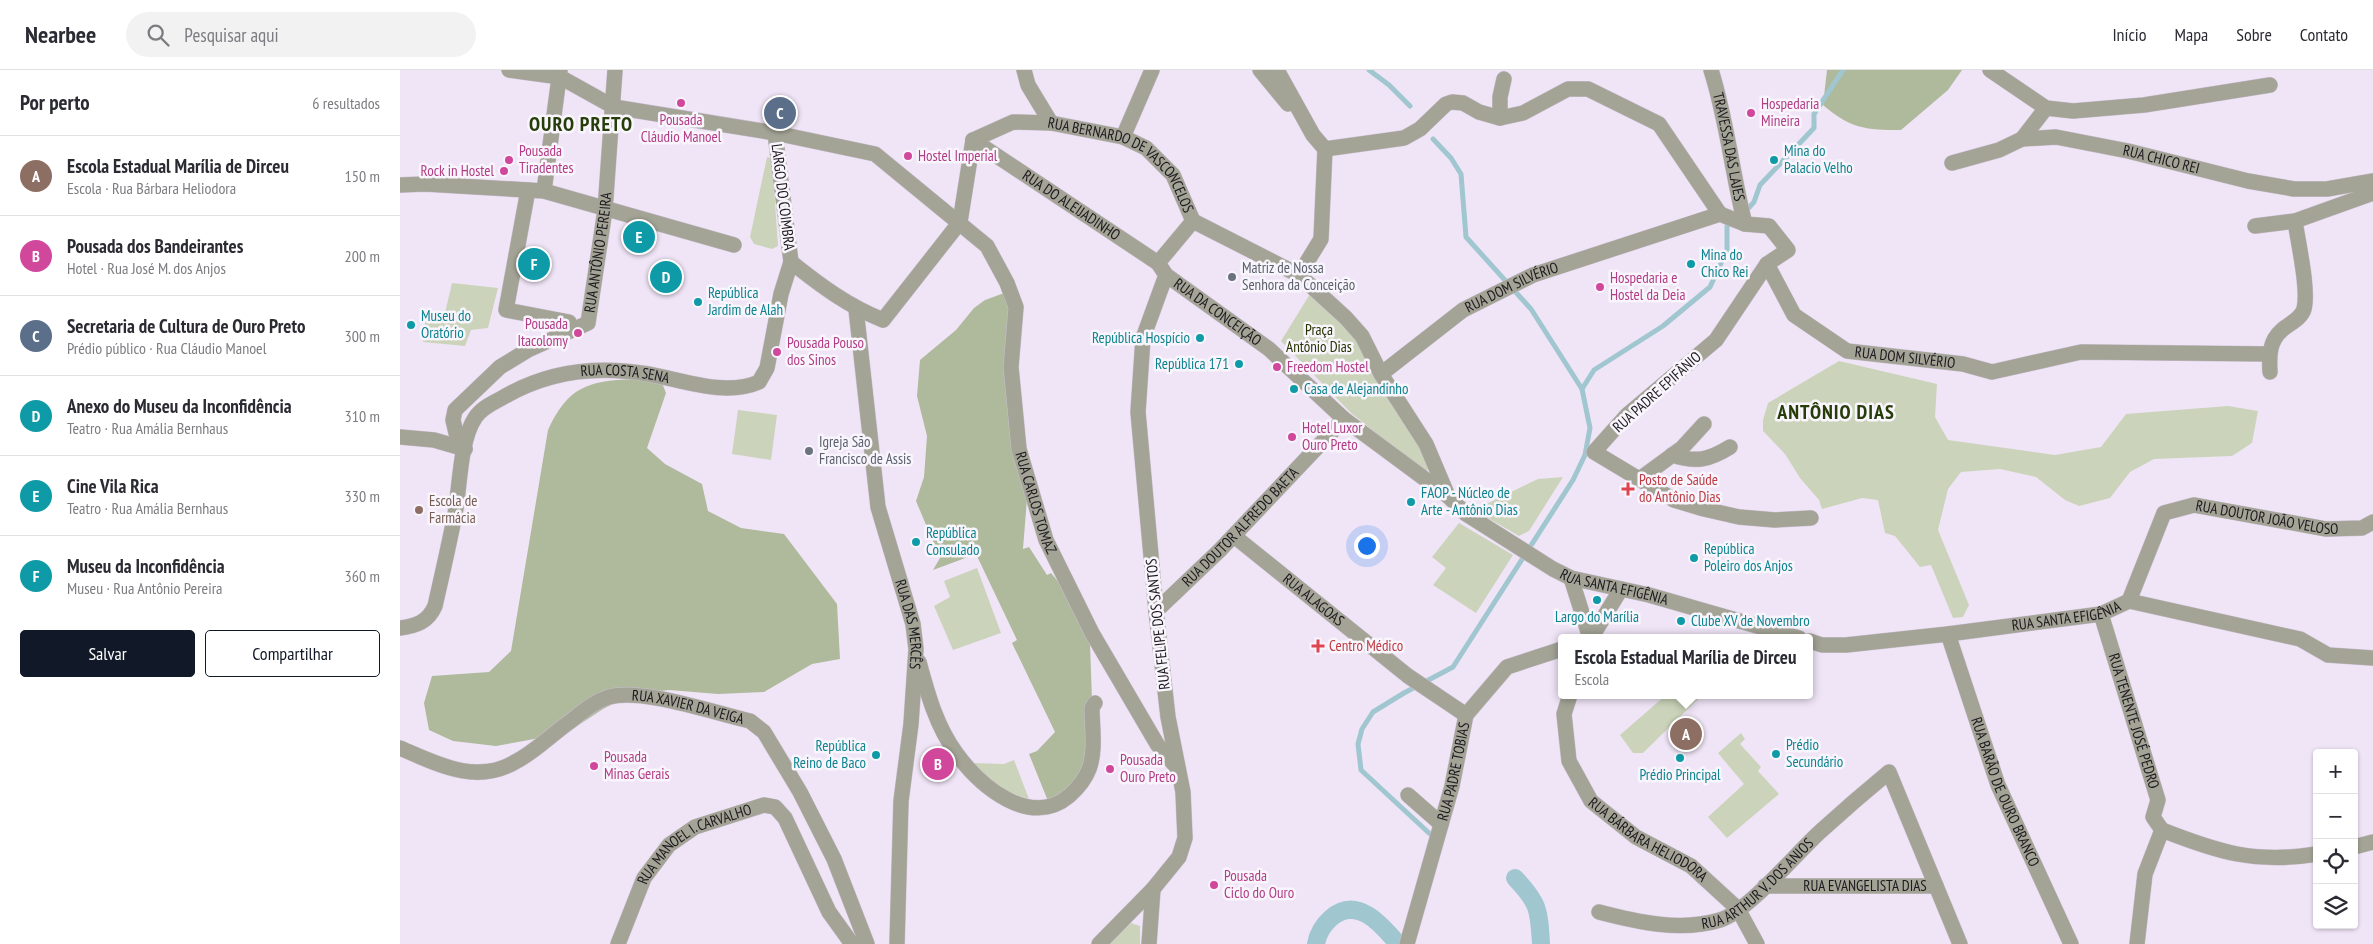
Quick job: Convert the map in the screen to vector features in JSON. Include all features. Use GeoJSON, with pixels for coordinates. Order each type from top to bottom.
{"type":"FeatureCollection","features":[{"type":"Feature","properties":{"kind":"street"},"geometry":{"type":"LineString","coordinates":[[509,70],[560,73],[536,190],[506,310],[569,322]]}},
{"type":"Feature","properties":{"kind":"street","name":"RUA ANTÔNIO PEREIRA"},"geometry":{"type":"LineString","coordinates":[[465,449],[456,433],[453,420],[455,410],[500,367],[528,350],[588,323],[606,210],[615,70]]}},
{"type":"Feature","properties":{"kind":"street"},"geometry":{"type":"LineString","coordinates":[[1024,70],[1028,85],[1051,123]]}},
{"type":"Feature","properties":{"kind":"street"},"geometry":{"type":"LineString","coordinates":[[1124,137],[1152,70]]}},
{"type":"Feature","properties":{"kind":"street"},"geometry":{"type":"LineString","coordinates":[[1260,70],[1325,149],[1321,239],[1299,276]]}},
{"type":"Feature","properties":{"kind":"street"},"geometry":{"type":"LineString","coordinates":[[1277,70],[1313,135]]}},
{"type":"Feature","properties":{"kind":"street","name":"TRAVESSA DAS LAJES"},"geometry":{"type":"LineString","coordinates":[[1711,70],[1732,158],[1737,194],[1745,224]]}},
{"type":"Feature","properties":{"kind":"street"},"geometry":{"type":"LineString","coordinates":[[1990,70],[2046,108],[2073,111],[2106,110],[2270,85]]}},
{"type":"Feature","properties":{"kind":"street","name":"RUA CARLOS TOMAZ"},"geometry":{"type":"LineString","coordinates":[[560,73],[614,107],[775,133],[875,154],[987,246],[1007,283],[1016,307],[1010,367],[1019,449],[1046,540],[1092,633],[1157,744],[1178,769]]}},
{"type":"Feature","properties":{"kind":"street"},"geometry":{"type":"LineString","coordinates":[[1500,118],[1500,97],[1504,79]]}},
{"type":"Feature","properties":{"kind":"street"},"geometry":{"type":"LineString","coordinates":[[1325,149],[1404,138],[1420,129],[1446,104],[1452,102],[1463,103],[1480,112],[1500,118],[1523,113],[1556,95],[1578,88],[1597,92],[1659,124],[1720,214],[1745,224],[1769,226],[1788,250],[1767,264]]}},
{"type":"Feature","properties":{"kind":"street"},"geometry":{"type":"LineString","coordinates":[[2022,139],[2046,108]]}},
{"type":"Feature","properties":{"kind":"street","name":"RUA BERNARDO DE VASCONCELOS"},"geometry":{"type":"LineString","coordinates":[[973,140],[1013,122],[1051,123],[1124,137],[1146,148],[1173,175],[1193,221],[1299,276],[1346,318],[1362,336],[1381,374]]}},
{"type":"Feature","properties":{"kind":"street","name":"LARGO DO COIMBRA"},"geometry":{"type":"LineString","coordinates":[[775,133],[791,262]]}},
{"type":"Feature","properties":{"kind":"street","name":"RUA CHICO REI"},"geometry":{"type":"LineString","coordinates":[[1952,163],[1999,150],[2022,139],[2056,137],[2087,142],[2248,181],[2294,189],[2327,189],[2373,182]]}},
{"type":"Feature","properties":{"kind":"street"},"geometry":{"type":"LineString","coordinates":[[791,262],[829,293],[856,309],[883,320],[960,222],[973,140]]}},
{"type":"Feature","properties":{"kind":"street","name":"RUA DO ALEIJADINHO"},"geometry":{"type":"LineString","coordinates":[[973,140],[1162,269]]}},
{"type":"Feature","properties":{"kind":"street"},"geometry":{"type":"LineString","coordinates":[[400,185],[425,184],[536,190],[734,245]]}},
{"type":"Feature","properties":{"kind":"street"},"geometry":{"type":"LineString","coordinates":[[2255,226],[2295,221],[2373,193]]}},
{"type":"Feature","properties":{"kind":"street","name":"RUA DOM SILVÉRIO"},"geometry":{"type":"LineString","coordinates":[[1381,374],[1463,310],[1533,275],[1720,214]]}},
{"type":"Feature","properties":{"kind":"street"},"geometry":{"type":"LineString","coordinates":[[1162,269],[1193,221]]}},
{"type":"Feature","properties":{"kind":"street"},"geometry":{"type":"LineString","coordinates":[[2270,372],[2269,354],[2274,340],[2281,330],[2300,316],[2304,308],[2304,284],[2295,221]]}},
{"type":"Feature","properties":{"kind":"street","name":"RUA COSTA SENA"},"geometry":{"type":"LineString","coordinates":[[400,628],[420,624],[432,613],[435,606],[455,513],[465,449],[471,426],[482,410],[523,386],[560,374],[580,371],[622,371],[697,385],[734,387],[759,382],[767,368],[781,294],[791,262]]}},
{"type":"Feature","properties":{"kind":"street","name":"RUA DOM SILVÉRIO"},"geometry":{"type":"LineString","coordinates":[[1767,264],[1794,315],[1847,352],[1963,364],[1992,372],[2081,352],[2269,354]]}},
{"type":"Feature","properties":{"kind":"street","name":"RUA PADRE EPIFÂNIO"},"geometry":{"type":"LineString","coordinates":[[1767,264],[1716,340],[1627,415],[1594,452],[1641,478],[1674,500],[1739,517],[1774,520],[1811,518]]}},
{"type":"Feature","properties":{"kind":"street","name":"RUA DA CONCEIÇÃO"},"geometry":{"type":"LineString","coordinates":[[1162,269],[1269,350],[1344,419]]}},
{"type":"Feature","properties":{"kind":"street","name":"RUA FELIPE DOS SANTOS"},"geometry":{"type":"LineString","coordinates":[[1098,944],[1153,889],[1179,857],[1185,838],[1183,792],[1168,717],[1156,611],[1138,412],[1143,338],[1162,269]]}},
{"type":"Feature","properties":{"kind":"street","name":"RUA DAS MERCÊS"},"geometry":{"type":"LineString","coordinates":[[856,309],[878,508],[912,624],[916,649],[911,724],[901,801],[897,944]]}},
{"type":"Feature","properties":{"kind":"street"},"geometry":{"type":"LineString","coordinates":[[1381,374],[1426,444],[1448,496]]}},
{"type":"Feature","properties":{"kind":"street"},"geometry":{"type":"LineString","coordinates":[[1344,419],[1448,496]]}},
{"type":"Feature","properties":{"kind":"street","name":"RUA DOUTOR ALFREDO BAETA"},"geometry":{"type":"LineString","coordinates":[[1156,611],[1234,536],[1344,419]]}},
{"type":"Feature","properties":{"kind":"street"},"geometry":{"type":"LineString","coordinates":[[1641,478],[1691,440],[1704,424]]}},
{"type":"Feature","properties":{"kind":"street"},"geometry":{"type":"LineString","coordinates":[[400,436],[434,440],[465,449]]}},
{"type":"Feature","properties":{"kind":"street"},"geometry":{"type":"LineString","coordinates":[[1672,455],[1699,461],[1715,456],[1730,447]]}},
{"type":"Feature","properties":{"kind":"street","name":"RUA SANTA EFIGÊNIA"},"geometry":{"type":"LineString","coordinates":[[1448,496],[1466,514],[1553,569],[1571,578],[1621,589],[1785,634]]}},
{"type":"Feature","properties":{"kind":"street","name":"RUA DOUTOR JOÃO VELOSO"},"geometry":{"type":"LineString","coordinates":[[2129,600],[2164,513],[2194,505],[2326,529],[2362,528],[2373,522]]}},
{"type":"Feature","properties":{"kind":"street","name":"RUA ALAGOAS"},"geometry":{"type":"LineString","coordinates":[[1234,536],[1408,676],[1466,715]]}},
{"type":"Feature","properties":{"kind":"street"},"geometry":{"type":"LineString","coordinates":[[1571,578],[1590,634]]}},
{"type":"Feature","properties":{"kind":"street"},"geometry":{"type":"LineString","coordinates":[[1593,634],[1621,589]]}},
{"type":"Feature","properties":{"kind":"street","name":"RUA SANTA EFIGÊNIA"},"geometry":{"type":"LineString","coordinates":[[1813,642],[1822,645],[1846,645],[2101,614],[2129,600],[2300,639],[2328,655],[2373,658]]}},
{"type":"Feature","properties":{"kind":"street","name":"RUA TENENTE JOSÉ PEDRO"},"geometry":{"type":"LineString","coordinates":[[2101,614],[2158,800],[2153,818],[2162,830]]}},
{"type":"Feature","properties":{"kind":"street","name":"RUA BARÃO DE OURO BRANCO"},"geometry":{"type":"LineString","coordinates":[[1948,634],[1998,785],[2072,944]]}},
{"type":"Feature","properties":{"kind":"street"},"geometry":{"type":"LineString","coordinates":[[916,649],[931,706],[940,727],[958,755],[998,795],[1026,806],[1040,810],[1052,807],[1071,794],[1086,777],[1092,757],[1092,708],[1094,703]]}},
{"type":"Feature","properties":{"kind":"street","name":"RUA PADRE TOBIAS"},"geometry":{"type":"LineString","coordinates":[[1408,942],[1452,786],[1466,715],[1507,666],[1558,650]]}},
{"type":"Feature","properties":{"kind":"street","name":"RUA XAVIER DA VEIGA"},"geometry":{"type":"LineString","coordinates":[[400,748],[458,771],[478,773],[497,770],[516,762],[595,703],[624,695],[644,696],[750,722],[764,732],[800,792],[834,859],[868,944]]}},
{"type":"Feature","properties":{"kind":"street","name":"RUA BÁRBARA HELIODORA"},"geometry":{"type":"LineString","coordinates":[[1569,699],[1564,714],[1569,761],[1591,801],[1636,837],[1691,866],[1738,910],[1757,944]]}},
{"type":"Feature","properties":{"kind":"street","name":"RUA ARTHUR V. DOS ANJOS"},"geometry":{"type":"LineString","coordinates":[[1599,912],[1656,923],[1694,925],[1721,920],[1738,910],[1822,830],[1888,772],[1936,886]]}},
{"type":"Feature","properties":{"kind":"street"},"geometry":{"type":"LineString","coordinates":[[1408,795],[1441,824]]}},
{"type":"Feature","properties":{"kind":"street","name":"RUA MANOEL I. CARVALHO"},"geometry":{"type":"LineString","coordinates":[[618,944],[644,878],[669,845],[695,827],[764,805],[775,807],[784,818],[829,912],[852,944]]}},
{"type":"Feature","properties":{"kind":"street"},"geometry":{"type":"LineString","coordinates":[[2137,944],[2145,874],[2162,830],[2192,842],[2250,858],[2277,859],[2313,854]]}},
{"type":"Feature","properties":{"kind":"street"},"geometry":{"type":"LineString","coordinates":[[2358,846],[2373,842]]}},
{"type":"Feature","properties":{"kind":"street","name":"RUA EVANGELISTA DIAS"},"geometry":{"type":"LineString","coordinates":[[1765,886],[1936,886]]}},
{"type":"Feature","properties":{"kind":"street"},"geometry":{"type":"LineString","coordinates":[[1936,886],[1960,944]]}},
{"type":"Feature","properties":{"kind":"street"},"geometry":{"type":"LineString","coordinates":[[1149,944],[1153,889]]}},
{"type":"Feature","properties":{"kind":"green space"},"geometry":{"type":"Polygon","coordinates":[[[1827,70],[1962,70],[1948,90],[1901,130],[1859,126],[1842,119],[1823,105],[1827,70]]]}},
{"type":"Feature","properties":{"kind":"green space"},"geometry":{"type":"Polygon","coordinates":[[[767,157],[772,158],[778,246],[772,249],[754,244],[750,237],[767,157]]]}},
{"type":"Feature","properties":{"kind":"green space"},"geometry":{"type":"Polygon","coordinates":[[[452,283],[498,288],[488,328],[471,330],[465,346],[423,342],[426,312],[445,313],[452,283]]]}},
{"type":"Feature","properties":{"kind":"green space"},"geometry":{"type":"Polygon","coordinates":[[[1007,292],[1028,486],[1023,549],[1029,547],[1047,575],[1051,573],[1065,590],[1090,644],[1092,700],[1086,762],[1072,785],[1048,801],[1029,754],[1037,751],[1055,732],[1012,643],[1017,640],[976,554],[933,570],[940,558],[916,501],[924,477],[927,436],[917,396],[920,360],[956,330],[974,308],[985,300],[1007,292]]]}},
{"type":"Feature","properties":{"kind":"green space","name":"Praça Antônio Dias"},"geometry":{"type":"Polygon","coordinates":[[[1310,294],[1340,316],[1418,429],[1430,470],[1422,470],[1350,412],[1281,341],[1310,294]]]}},
{"type":"Feature","properties":{"kind":"green space"},"geometry":{"type":"Polygon","coordinates":[[[1839,361],[1937,384],[1935,417],[1948,440],[2055,455],[2101,447],[2126,414],[2228,406],[2258,411],[2252,443],[2232,456],[2154,459],[2130,472],[2110,498],[2079,506],[2065,500],[2036,477],[2000,469],[1961,472],[1948,489],[1938,530],[1969,605],[1963,617],[1953,618],[1931,565],[1920,567],[1895,536],[1885,533],[1878,500],[1862,498],[1822,509],[1819,500],[1800,478],[1785,454],[1763,431],[1763,420],[1768,403],[1839,361]]]}},
{"type":"Feature","properties":{"kind":"green space"},"geometry":{"type":"Polygon","coordinates":[[[633,379],[662,383],[666,393],[647,448],[665,464],[702,484],[708,511],[741,528],[784,534],[837,604],[840,659],[812,664],[764,692],[718,694],[669,690],[633,694],[603,709],[568,732],[496,746],[453,741],[429,730],[424,703],[432,676],[489,672],[511,651],[548,430],[556,416],[563,404],[581,389],[603,382],[633,379]]]}},
{"type":"Feature","properties":{"kind":"green space"},"geometry":{"type":"Polygon","coordinates":[[[738,410],[777,415],[771,460],[732,454],[738,410]]]}},
{"type":"Feature","properties":{"kind":"green space"},"geometry":{"type":"Polygon","coordinates":[[[1563,477],[1529,531],[1519,536],[1474,510],[1538,479],[1563,477]]]}},
{"type":"Feature","properties":{"kind":"green space"},"geometry":{"type":"Polygon","coordinates":[[[1459,523],[1513,555],[1476,613],[1433,585],[1446,568],[1432,557],[1459,523]]]}},
{"type":"Feature","properties":{"kind":"green space"},"geometry":{"type":"Polygon","coordinates":[[[977,568],[1001,633],[953,650],[934,606],[950,597],[944,581],[977,568]]]}},
{"type":"Feature","properties":{"kind":"green space"},"geometry":{"type":"Polygon","coordinates":[[[1661,699],[1698,699],[1643,753],[1633,753],[1620,735],[1661,699]]]}},
{"type":"Feature","properties":{"kind":"green space"},"geometry":{"type":"Polygon","coordinates":[[[1741,733],[1745,739],[1740,744],[1761,767],[1758,771],[1779,794],[1727,838],[1708,817],[1744,784],[1718,753],[1741,733]]]}},
{"type":"Feature","properties":{"kind":"green space"},"geometry":{"type":"Polygon","coordinates":[[[1014,760],[1029,799],[1000,790],[973,763],[1004,764],[1014,760]]]}},
{"type":"Feature","properties":{"kind":"green space"},"geometry":{"type":"Polygon","coordinates":[[[1131,923],[1140,926],[1140,944],[1108,944],[1131,923]]]}},
{"type":"Feature","properties":{"kind":"waterway"},"geometry":{"type":"LineString","coordinates":[[1369,70],[1389,85],[1410,106]]}},
{"type":"Feature","properties":{"kind":"waterway"},"geometry":{"type":"LineString","coordinates":[[1745,212],[1754,202],[1760,185],[1814,128],[1814,114],[1843,70]]}},
{"type":"Feature","properties":{"kind":"waterway"},"geometry":{"type":"LineString","coordinates":[[1430,834],[1361,770],[1358,744],[1362,729],[1373,712],[1453,667],[1573,480],[1585,455],[1590,428],[1582,389],[1531,309],[1466,237],[1461,174],[1451,158],[1433,139]]}},
{"type":"Feature","properties":{"kind":"waterway"},"geometry":{"type":"LineString","coordinates":[[1582,389],[1594,370],[1663,326],[1710,287],[1727,250],[1727,226],[1732,222]]}},
{"type":"Feature","properties":{"kind":"waterway"},"geometry":{"type":"LineString","coordinates":[[1515,878],[1529,894],[1536,908],[1541,944]]}},
{"type":"Feature","properties":{"kind":"waterway"},"geometry":{"type":"LineString","coordinates":[[1316,944],[1323,926],[1341,912],[1350,910],[1359,911],[1377,921],[1398,944]]}},
{"type":"Feature","properties":{"kind":"place","name":"Pousada Cláudio Manoel"},"geometry":{"type":"Point","coordinates":[681,103]}},
{"type":"Feature","properties":{"kind":"place","name":"Secretaria de Cultura de Ouro Preto"},"geometry":{"type":"Point","coordinates":[780,113]}},
{"type":"Feature","properties":{"kind":"place","name":"Hospedaria Mineira"},"geometry":{"type":"Point","coordinates":[1751,113]}},
{"type":"Feature","properties":{"kind":"place","name":"Hostel Imperial"},"geometry":{"type":"Point","coordinates":[908,156]}},
{"type":"Feature","properties":{"kind":"place","name":"Pousada Tiradentes"},"geometry":{"type":"Point","coordinates":[509,160]}},
{"type":"Feature","properties":{"kind":"place","name":"Mina do Palacio Velho"},"geometry":{"type":"Point","coordinates":[1774,160]}},
{"type":"Feature","properties":{"kind":"place","name":"Rock in Hostel"},"geometry":{"type":"Point","coordinates":[504,171]}},
{"type":"Feature","properties":{"kind":"place","name":"Cine Vila Rica"},"geometry":{"type":"Point","coordinates":[639,237]}},
{"type":"Feature","properties":{"kind":"place","name":"Museu da Inconfidência"},"geometry":{"type":"Point","coordinates":[534,264]}},
{"type":"Feature","properties":{"kind":"place","name":"Mina do Chico Rei"},"geometry":{"type":"Point","coordinates":[1691,264]}},
{"type":"Feature","properties":{"kind":"place","name":"Anexo do Museu da Inconfidência"},"geometry":{"type":"Point","coordinates":[666,277]}},
{"type":"Feature","properties":{"kind":"place","name":"Matriz de Nossa Senhora da Conceição"},"geometry":{"type":"Point","coordinates":[1232,277]}},
{"type":"Feature","properties":{"kind":"place","name":"Hospedaria e Hostel da Deia"},"geometry":{"type":"Point","coordinates":[1600,287]}},
{"type":"Feature","properties":{"kind":"place","name":"República Jardim de Alah"},"geometry":{"type":"Point","coordinates":[698,302]}},
{"type":"Feature","properties":{"kind":"place","name":"Museu do Oratório"},"geometry":{"type":"Point","coordinates":[411,325]}},
{"type":"Feature","properties":{"kind":"place","name":"Pousada Itacolomy"},"geometry":{"type":"Point","coordinates":[578,333]}},
{"type":"Feature","properties":{"kind":"place","name":"República Hospício"},"geometry":{"type":"Point","coordinates":[1200,338]}},
{"type":"Feature","properties":{"kind":"place","name":"Pousada Pouso dos Sinos"},"geometry":{"type":"Point","coordinates":[777,352]}},
{"type":"Feature","properties":{"kind":"place","name":"República 171"},"geometry":{"type":"Point","coordinates":[1239,364]}},
{"type":"Feature","properties":{"kind":"place","name":"Freedom Hostel"},"geometry":{"type":"Point","coordinates":[1277,367]}},
{"type":"Feature","properties":{"kind":"place","name":"Casa de Alejandinho"},"geometry":{"type":"Point","coordinates":[1294,389]}},
{"type":"Feature","properties":{"kind":"place","name":"Hotel Luxor Ouro Preto"},"geometry":{"type":"Point","coordinates":[1292,437]}},
{"type":"Feature","properties":{"kind":"place","name":"Igreja São Francisco de Assis"},"geometry":{"type":"Point","coordinates":[809,451]}},
{"type":"Feature","properties":{"kind":"place","name":"Posto de Saúde do Antônio Dias"},"geometry":{"type":"Point","coordinates":[1628,489]}},
{"type":"Feature","properties":{"kind":"place","name":"FAOP - Núcleo de Arte - Antônio Dias"},"geometry":{"type":"Point","coordinates":[1411,502]}},
{"type":"Feature","properties":{"kind":"place","name":"Escola de Farmácia"},"geometry":{"type":"Point","coordinates":[419,510]}},
{"type":"Feature","properties":{"kind":"place","name":"República Consulado"},"geometry":{"type":"Point","coordinates":[916,542]}},
{"type":"Feature","properties":{"kind":"place","name":"República Poleiro dos Anjos"},"geometry":{"type":"Point","coordinates":[1694,558]}},
{"type":"Feature","properties":{"kind":"place","name":"Largo do Marília"},"geometry":{"type":"Point","coordinates":[1597,600]}},
{"type":"Feature","properties":{"kind":"place","name":"Clube XV de Novembro"},"geometry":{"type":"Point","coordinates":[1681,621]}},
{"type":"Feature","properties":{"kind":"place","name":"Centro Médico"},"geometry":{"type":"Point","coordinates":[1318,646]}},
{"type":"Feature","properties":{"kind":"place","name":"Escola Estadual Marília de Dirceu"},"geometry":{"type":"Point","coordinates":[1686,734]}},
{"type":"Feature","properties":{"kind":"place","name":"Prédio Secundário"},"geometry":{"type":"Point","coordinates":[1776,754]}},
{"type":"Feature","properties":{"kind":"place","name":"República Reino de Baco"},"geometry":{"type":"Point","coordinates":[876,755]}},
{"type":"Feature","properties":{"kind":"place","name":"Prédio Principal"},"geometry":{"type":"Point","coordinates":[1680,758]}},
{"type":"Feature","properties":{"kind":"place","name":"Pousada dos Bandeirantes"},"geometry":{"type":"Point","coordinates":[938,764]}},
{"type":"Feature","properties":{"kind":"place","name":"Pousada Minas Gerais"},"geometry":{"type":"Point","coordinates":[594,766]}},
{"type":"Feature","properties":{"kind":"place","name":"Pousada Ouro Preto"},"geometry":{"type":"Point","coordinates":[1110,769]}},
{"type":"Feature","properties":{"kind":"place","name":"Pousada Ciclo do Ouro"},"geometry":{"type":"Point","coordinates":[1214,885]}},
{"type":"Feature","properties":{"kind":"district","name":"OURO PRETO"},"geometry":{"type":"Point","coordinates":[581,124]}},
{"type":"Feature","properties":{"kind":"district","name":"ANTÔNIO DIAS"},"geometry":{"type":"Point","coordinates":[1836,412]}}]}
